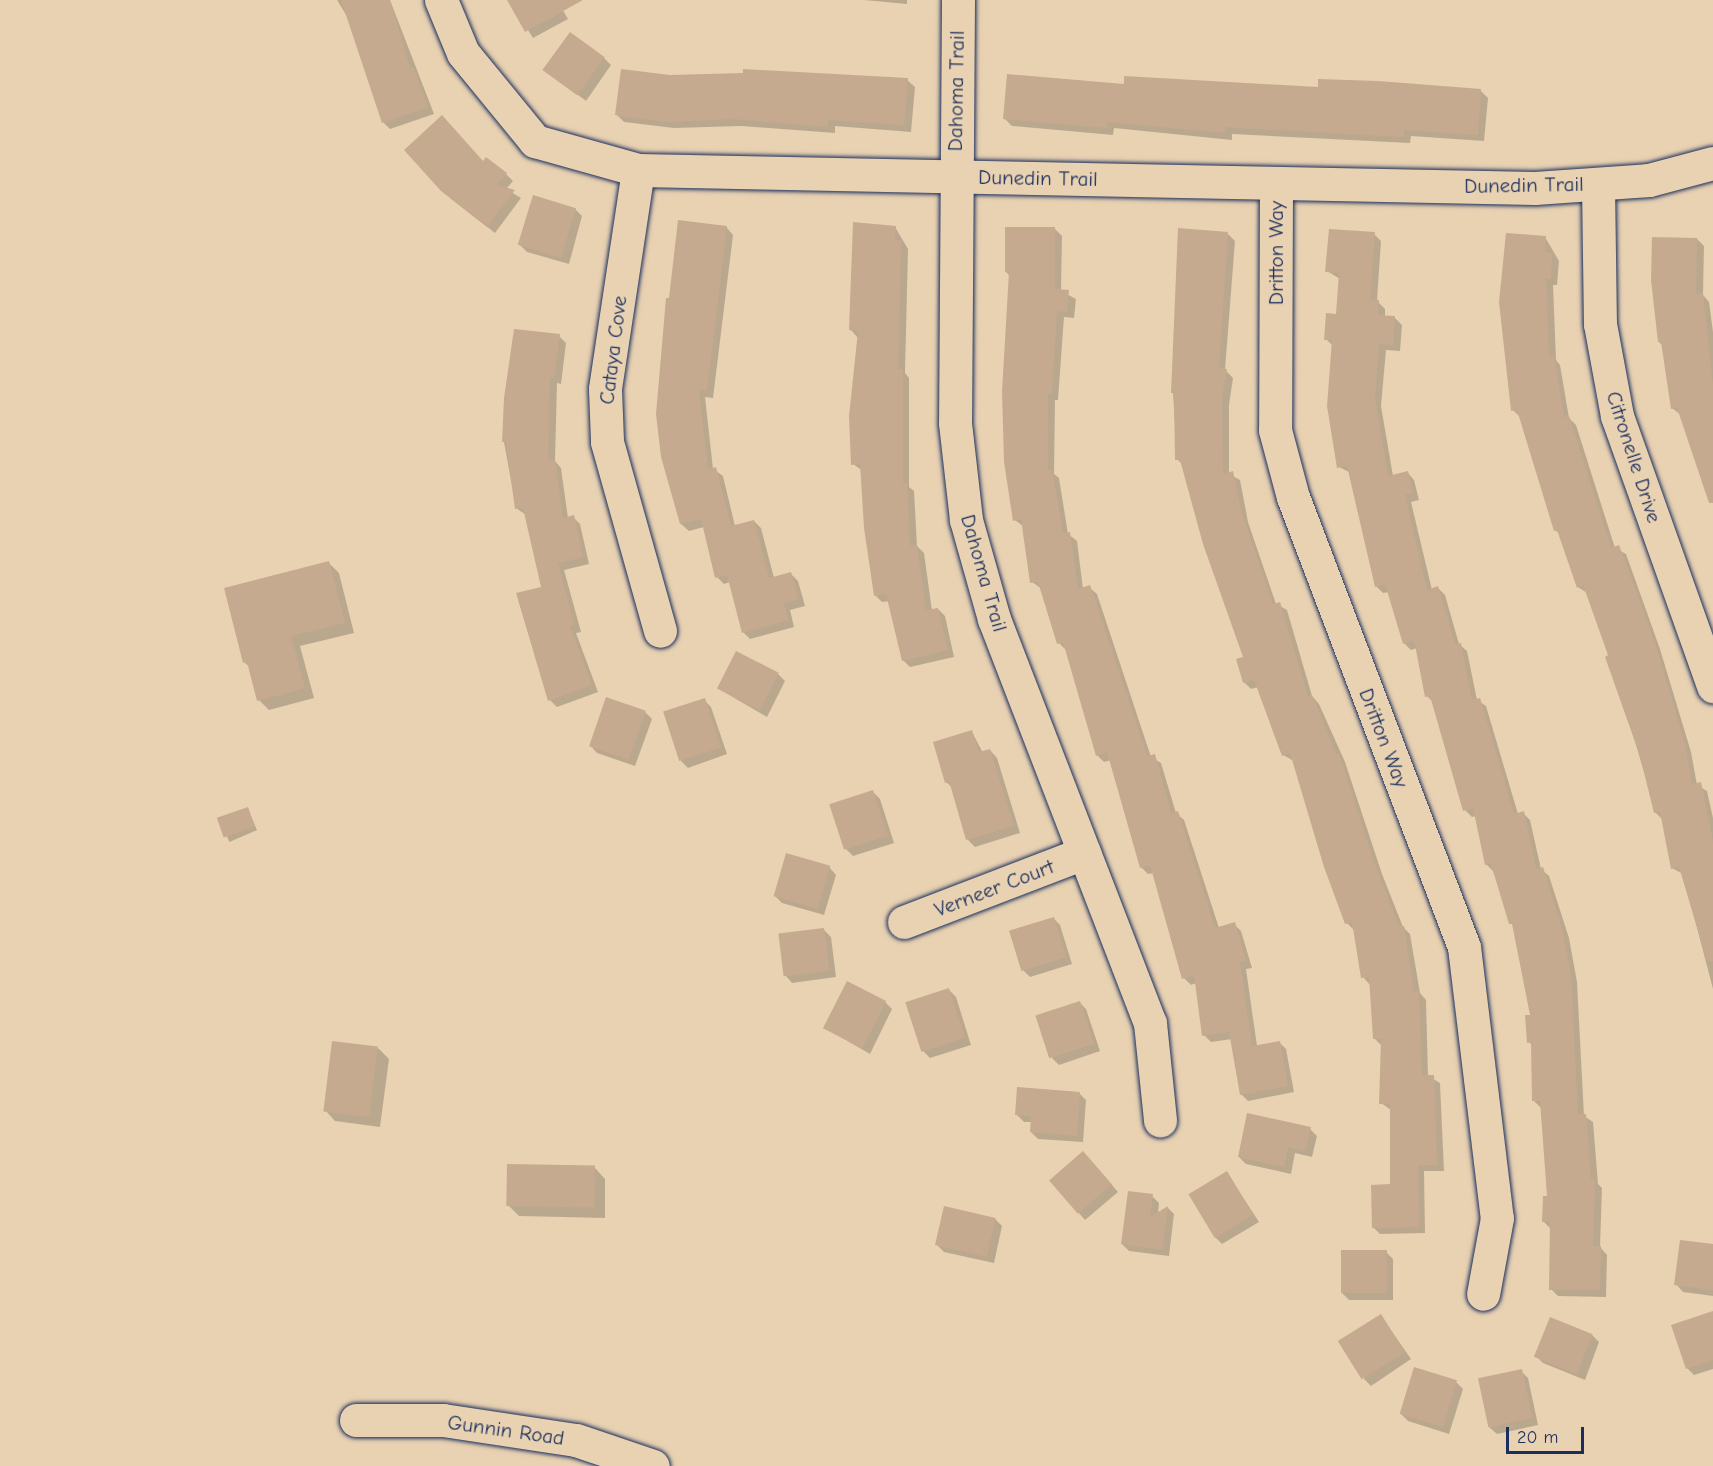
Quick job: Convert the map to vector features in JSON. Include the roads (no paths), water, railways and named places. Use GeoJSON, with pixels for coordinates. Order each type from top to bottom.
{"type":"FeatureCollection","features":[{"type":"Feature","properties":{"kind":"street","name":"Dunedin Trail"},"geometry":{"type":"LineString","coordinates":[[441,0],[463,53],[535,141],[638,170],[1535,188],[1649,180],[1713,163]]}},
{"type":"Feature","properties":{"kind":"street","name":"Dahoma Trail"},"geometry":{"type":"LineString","coordinates":[[958,0],[955,423],[966,520],[994,619],[1150,1023],[1160,1120]]}},
{"type":"Feature","properties":{"kind":"street","name":"Cataya Cove"},"geometry":{"type":"LineString","coordinates":[[638,170],[605,389],[607,442],[660,631]]}},
{"type":"Feature","properties":{"kind":"street","name":"Dritton Way"},"geometry":{"type":"LineString","coordinates":[[1276,183],[1275,430],[1293,497],[1464,947],[1497,1218],[1483,1294]]}},
{"type":"Feature","properties":{"kind":"street","name":"Citronelle Drive"},"geometry":{"type":"LineString","coordinates":[[1598,184],[1600,324],[1617,416],[1713,686]]}},
{"type":"Feature","properties":{"kind":"street","name":"Verneer Court"},"geometry":{"type":"LineString","coordinates":[[904,922],[1084,853]]}},
{"type":"Feature","properties":{"kind":"street","name":"Gunnin Road"},"geometry":{"type":"LineString","coordinates":[[356,1420],[443,1420],[576,1440],[653,1466]]}}]}
